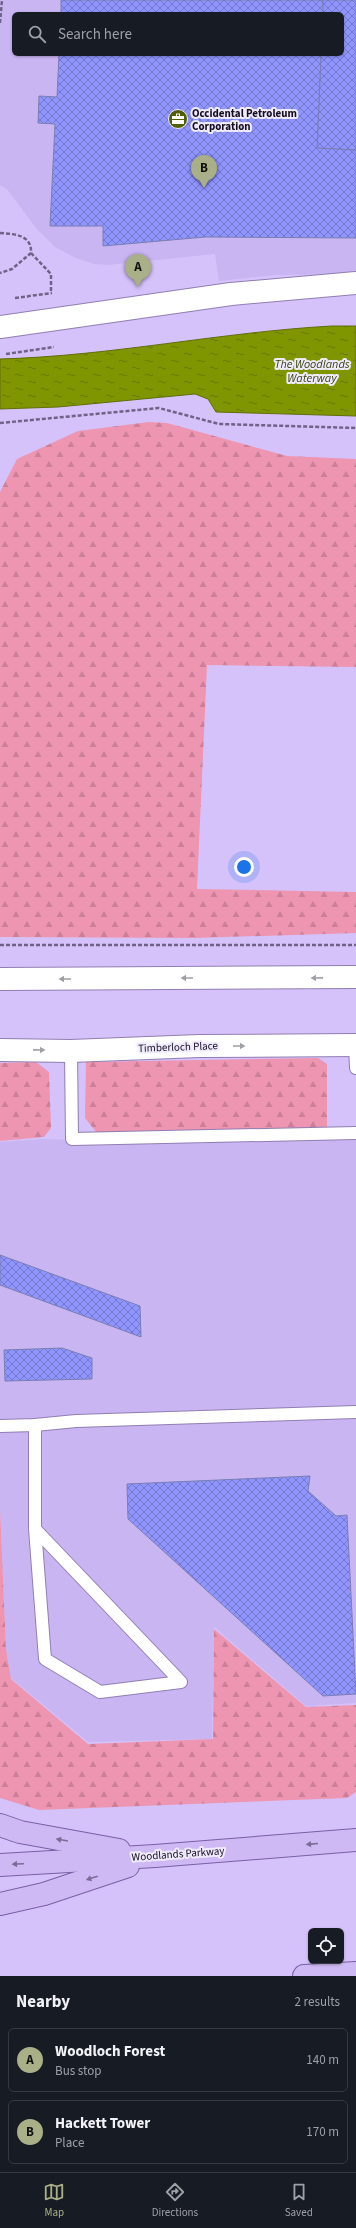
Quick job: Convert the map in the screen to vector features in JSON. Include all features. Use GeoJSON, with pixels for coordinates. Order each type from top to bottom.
{"type":"FeatureCollection","features":[{"type":"Feature","properties":{"kind":"main road"},"geometry":{"type":"LineString","coordinates":[[0,1825],[20,1832],[155,1856]]}},
{"type":"Feature","properties":{"kind":"main road","name":"Woodlands Parkway"},"geometry":{"type":"LineString","coordinates":[[0,1865],[155,1856],[356,1840]]}},
{"type":"Feature","properties":{"kind":"main road"},"geometry":{"type":"LineString","coordinates":[[0,1904],[44,1894],[155,1856]]}},
{"type":"Feature","properties":{"kind":"main road"},"geometry":{"type":"LineString","coordinates":[[304,1976],[356,1973]]}},
{"type":"Feature","properties":{"kind":"street"},"geometry":{"type":"LineString","coordinates":[[0,327],[231,294],[356,283]]}},
{"type":"Feature","properties":{"kind":"street"},"geometry":{"type":"LineString","coordinates":[[0,979],[356,977]]}},
{"type":"Feature","properties":{"kind":"street","name":"Timberloch Place"},"geometry":{"type":"LineString","coordinates":[[0,1050],[71,1051],[199,1046],[356,1045]]}},
{"type":"Feature","properties":{"kind":"lane"},"geometry":{"type":"LineString","coordinates":[[356,1045],[356,1068]]}},
{"type":"Feature","properties":{"kind":"lane"},"geometry":{"type":"LineString","coordinates":[[71,1051],[72,1139],[356,1133]]}},
{"type":"Feature","properties":{"kind":"lane"},"geometry":{"type":"LineString","coordinates":[[0,1426],[35,1425],[76,1421],[356,1412]]}},
{"type":"Feature","properties":{"kind":"lane"},"geometry":{"type":"LineString","coordinates":[[35,1425],[35,1529],[45,1659],[100,1692],[180,1682],[35,1529]]}},
{"type":"Feature","properties":{"kind":"path"},"geometry":{"type":"LineString","coordinates":[[0,24],[2,0]]}},
{"type":"Feature","properties":{"kind":"path"},"geometry":{"type":"LineString","coordinates":[[0,233],[14,234],[27,239],[32,245],[31,254],[12,269],[0,274]]}},
{"type":"Feature","properties":{"kind":"path"},"geometry":{"type":"LineString","coordinates":[[31,254],[51,274],[51,292]]}},
{"type":"Feature","properties":{"kind":"path"},"geometry":{"type":"LineString","coordinates":[[0,423],[159,408],[219,424],[356,428]]}},
{"type":"Feature","properties":{"kind":"path"},"geometry":{"type":"LineString","coordinates":[[0,945],[356,945]]}},
{"type":"Feature","properties":{"kind":"shaded area","name":"Occidental Petroleum Corporation"},"geometry":{"type":"Polygon","coordinates":[[[0,0],[356,0],[356,274],[276,275],[219,281],[215,254],[108,265],[94,264],[76,258],[55,247],[36,228],[7,189],[0,185],[0,0]]]}},
{"type":"Feature","properties":{"kind":"shaded area"},"geometry":{"type":"Polygon","coordinates":[[[356,1134],[356,1703],[306,1706],[214,1627],[212,1739],[88,1742],[11,1678],[6,1649],[0,1508],[0,1142],[44,1139],[71,1140],[356,1134]]]}},
{"type":"Feature","properties":{"kind":"green space"},"geometry":{"type":"Polygon","coordinates":[[[149,422],[167,423],[287,456],[356,459],[356,667],[207,665],[197,889],[356,892],[356,933],[194,938],[0,937],[0,492],[17,459],[78,431],[149,422]]]}},
{"type":"Feature","properties":{"kind":"green space"},"geometry":{"type":"Polygon","coordinates":[[[318,1058],[327,1064],[327,1131],[97,1133],[85,1118],[86,1062],[318,1058]]]}},
{"type":"Feature","properties":{"kind":"green space"},"geometry":{"type":"Polygon","coordinates":[[[36,1062],[49,1072],[51,1128],[44,1137],[0,1141],[0,1063],[36,1062]]]}},
{"type":"Feature","properties":{"kind":"green space"},"geometry":{"type":"Polygon","coordinates":[[[0,1508],[6,1649],[11,1679],[88,1744],[213,1739],[214,1629],[306,1707],[356,1705],[356,1792],[347,1798],[39,1810],[0,1798],[0,1508]]]}},
{"type":"Feature","properties":{"kind":"water","name":"The Woodlands Waterway"},"geometry":{"type":"Polygon","coordinates":[[[332,326],[356,326],[356,416],[216,412],[208,399],[195,394],[58,407],[0,409],[0,359],[42,357],[125,349],[249,333],[332,326]]]}},
{"type":"Feature","properties":{"kind":"building"},"geometry":{"type":"Polygon","coordinates":[[[61,0],[323,0],[323,12],[61,12],[61,0]]]}},
{"type":"Feature","properties":{"kind":"building"},"geometry":{"type":"Polygon","coordinates":[[[323,0],[356,0],[356,150],[317,148],[321,56],[344,56],[344,12],[323,12],[323,0]]]}},
{"type":"Feature","properties":{"kind":"building","name":"Occidental Petroleum Corporation"},"geometry":{"type":"Polygon","coordinates":[[[59,56],[321,56],[317,148],[356,150],[356,238],[205,237],[103,246],[103,226],[50,226],[55,124],[38,123],[39,96],[57,97],[59,56]]]}},
{"type":"Feature","properties":{"kind":"building"},"geometry":{"type":"Polygon","coordinates":[[[0,1255],[140,1306],[141,1337],[0,1285],[0,1255]]]}},
{"type":"Feature","properties":{"kind":"building"},"geometry":{"type":"Polygon","coordinates":[[[62,1348],[92,1358],[92,1379],[5,1381],[4,1350],[62,1348]]]}},
{"type":"Feature","properties":{"kind":"building"},"geometry":{"type":"Polygon","coordinates":[[[310,1476],[308,1491],[336,1516],[347,1515],[356,1694],[323,1696],[128,1519],[127,1484],[310,1476]]]}},
{"type":"Feature","properties":{"kind":"place","name":"Occidental Petroleum Corporation"},"geometry":{"type":"Point","coordinates":[178,119]}},
{"type":"Feature","properties":{"kind":"place","name":"Hackett Tower"},"geometry":{"type":"Point","coordinates":[204,188]}},
{"type":"Feature","properties":{"kind":"place","name":"Woodloch Forest"},"geometry":{"type":"Point","coordinates":[138,287]}}]}
